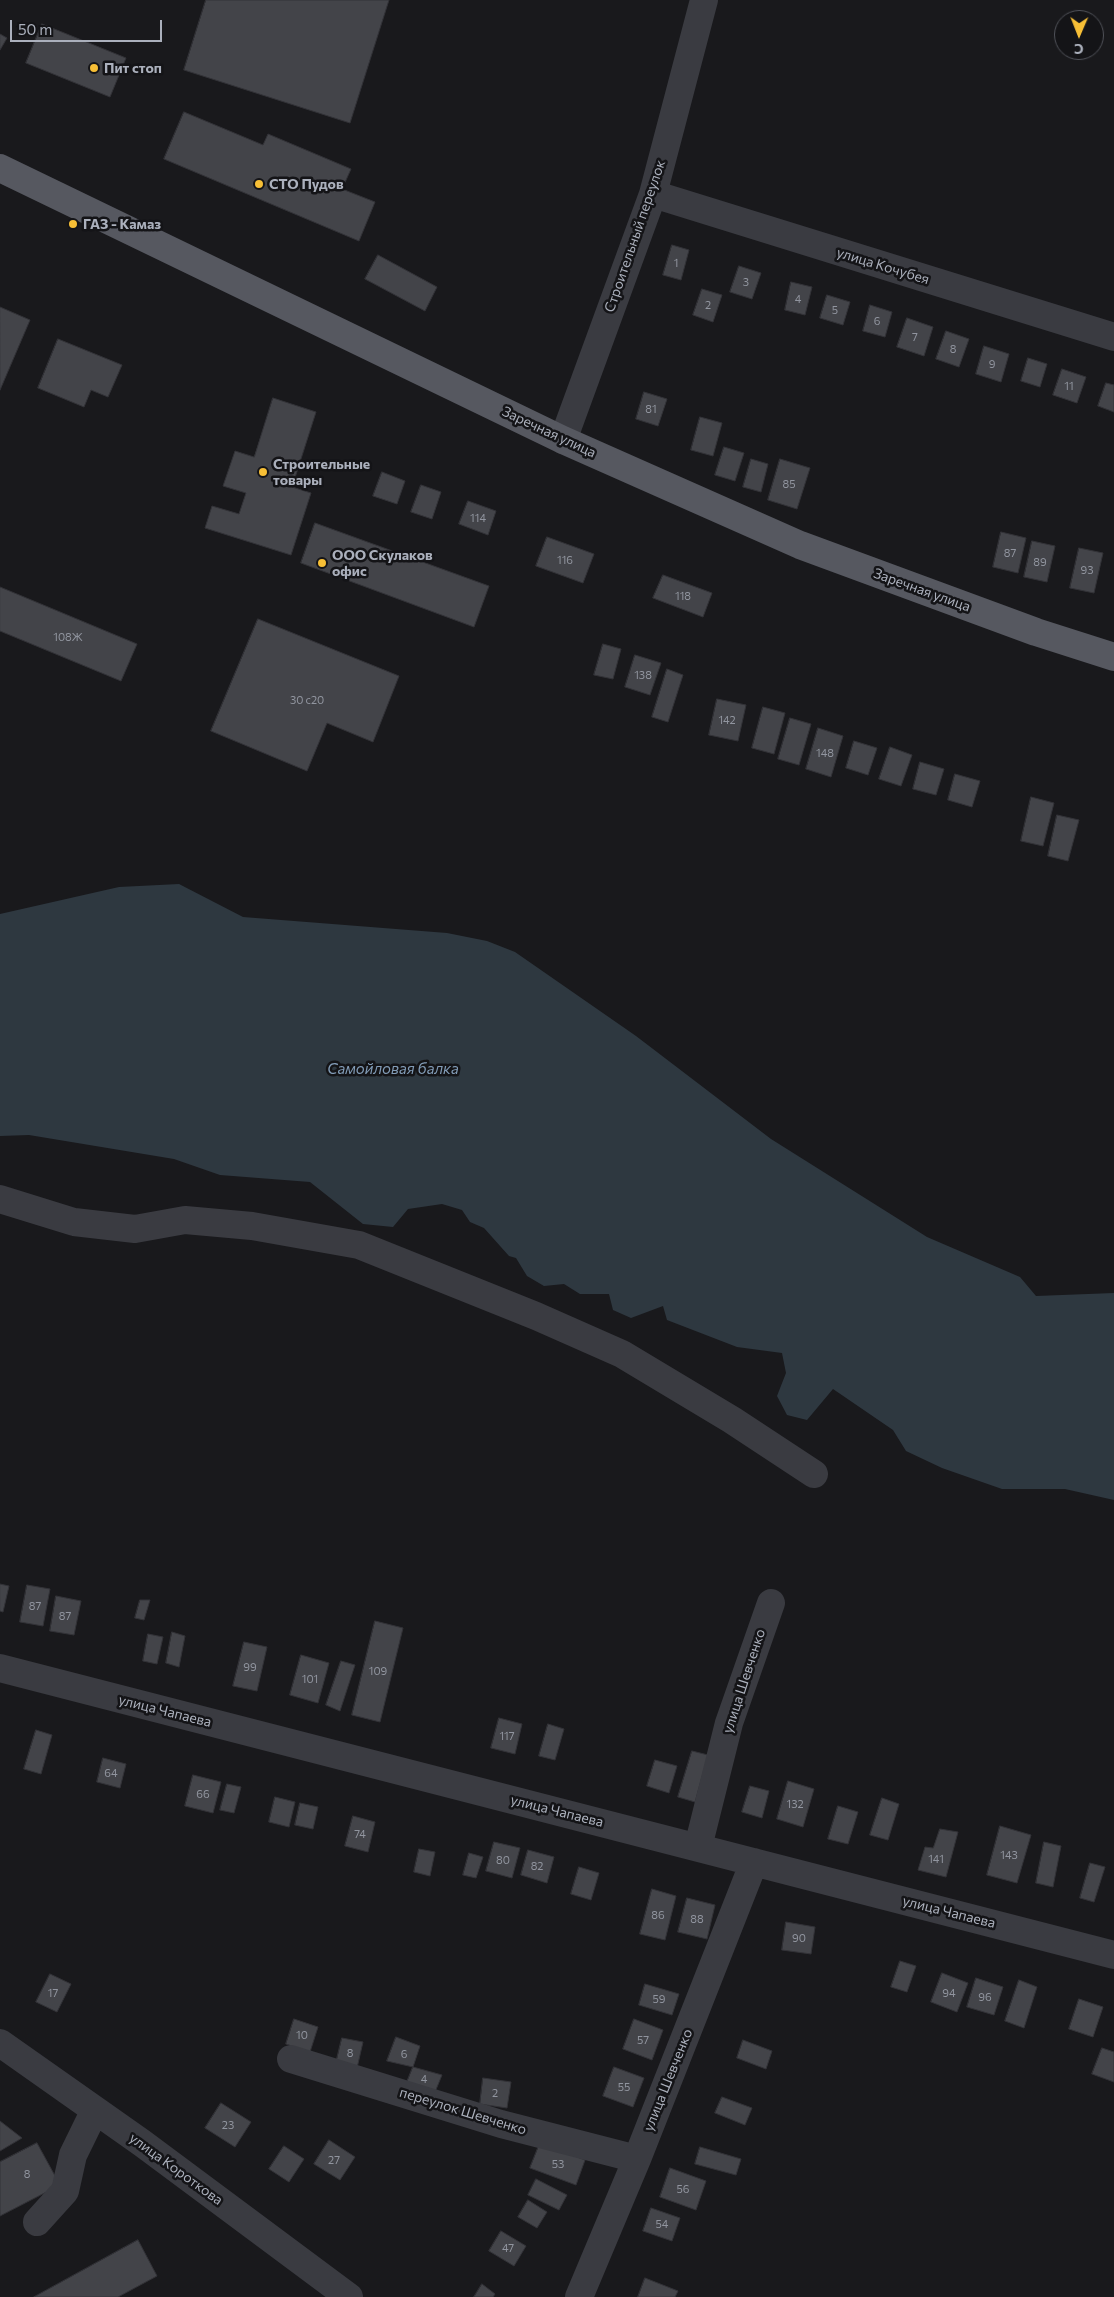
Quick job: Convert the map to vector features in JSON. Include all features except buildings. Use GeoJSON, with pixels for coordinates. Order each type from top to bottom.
{"type":"FeatureCollection","features":[{"type":"Feature","properties":{"kind":"main road","name":"Заречная улица"},"geometry":{"type":"LineString","coordinates":[[0,168],[563,440],[800,545],[1036,632],[1114,657]]}},
{"type":"Feature","properties":{"kind":"street","name":"Строительный переулок"},"geometry":{"type":"LineString","coordinates":[[563,440],[653,194],[704,0]]}},
{"type":"Feature","properties":{"kind":"street","name":"улица Кочубея"},"geometry":{"type":"LineString","coordinates":[[653,194],[1114,337]]}},
{"type":"Feature","properties":{"kind":"street"},"geometry":{"type":"LineString","coordinates":[[0,1199],[74,1222],[135,1229],[185,1220],[252,1226],[359,1245],[536,1316],[622,1354],[732,1420],[814,1474]]}},
{"type":"Feature","properties":{"kind":"street","name":"улица Шевченко"},"geometry":{"type":"LineString","coordinates":[[698,1848],[729,1723],[771,1603]]}},
{"type":"Feature","properties":{"kind":"street","name":"улица Чапаева"},"geometry":{"type":"LineString","coordinates":[[0,1668],[1114,1955]]}},
{"type":"Feature","properties":{"kind":"street","name":"улица Шевченко"},"geometry":{"type":"LineString","coordinates":[[579,2297],[637,2159],[754,1862]]}},
{"type":"Feature","properties":{"kind":"street","name":"улица Короткова"},"geometry":{"type":"LineString","coordinates":[[0,2043],[95,2110],[349,2297]]}},
{"type":"Feature","properties":{"kind":"street","name":"переулок Шевченко"},"geometry":{"type":"LineString","coordinates":[[291,2058],[500,2124],[637,2159]]}},
{"type":"Feature","properties":{"kind":"street"},"geometry":{"type":"LineString","coordinates":[[37,2222],[66,2191],[73,2155],[95,2110]]}},
{"type":"Feature","properties":{"kind":"water","name":"Самойловая балка"},"geometry":{"type":"Polygon","coordinates":[[[179,884],[243,917],[447,933],[487,941],[515,952],[636,1036],[771,1139],[927,1237],[1020,1277],[1036,1296],[1114,1293],[1114,1500],[1065,1489],[1002,1489],[942,1468],[906,1451],[893,1430],[833,1389],[807,1420],[787,1415],[777,1396],[786,1373],[782,1353],[737,1347],[667,1320],[663,1306],[631,1318],[613,1310],[609,1294],[580,1294],[564,1284],[544,1286],[527,1276],[516,1258],[509,1256],[484,1228],[470,1222],[462,1210],[442,1204],[408,1209],[393,1227],[363,1224],[310,1182],[220,1175],[174,1159],[29,1135],[0,1136],[0,914],[119,887],[179,884]]]}},
{"type":"Feature","properties":{"kind":"place","name":"Пит стоп"},"geometry":{"type":"Point","coordinates":[94,68]}},
{"type":"Feature","properties":{"kind":"place","name":"СТО Пудов"},"geometry":{"type":"Point","coordinates":[259,184]}},
{"type":"Feature","properties":{"kind":"place","name":"ГАЗ - Камаз"},"geometry":{"type":"Point","coordinates":[73,224]}},
{"type":"Feature","properties":{"kind":"place","name":"Строительные товары"},"geometry":{"type":"Point","coordinates":[263,472]}},
{"type":"Feature","properties":{"kind":"place","name":"ООО Скулаков офис"},"geometry":{"type":"Point","coordinates":[322,563]}}]}
